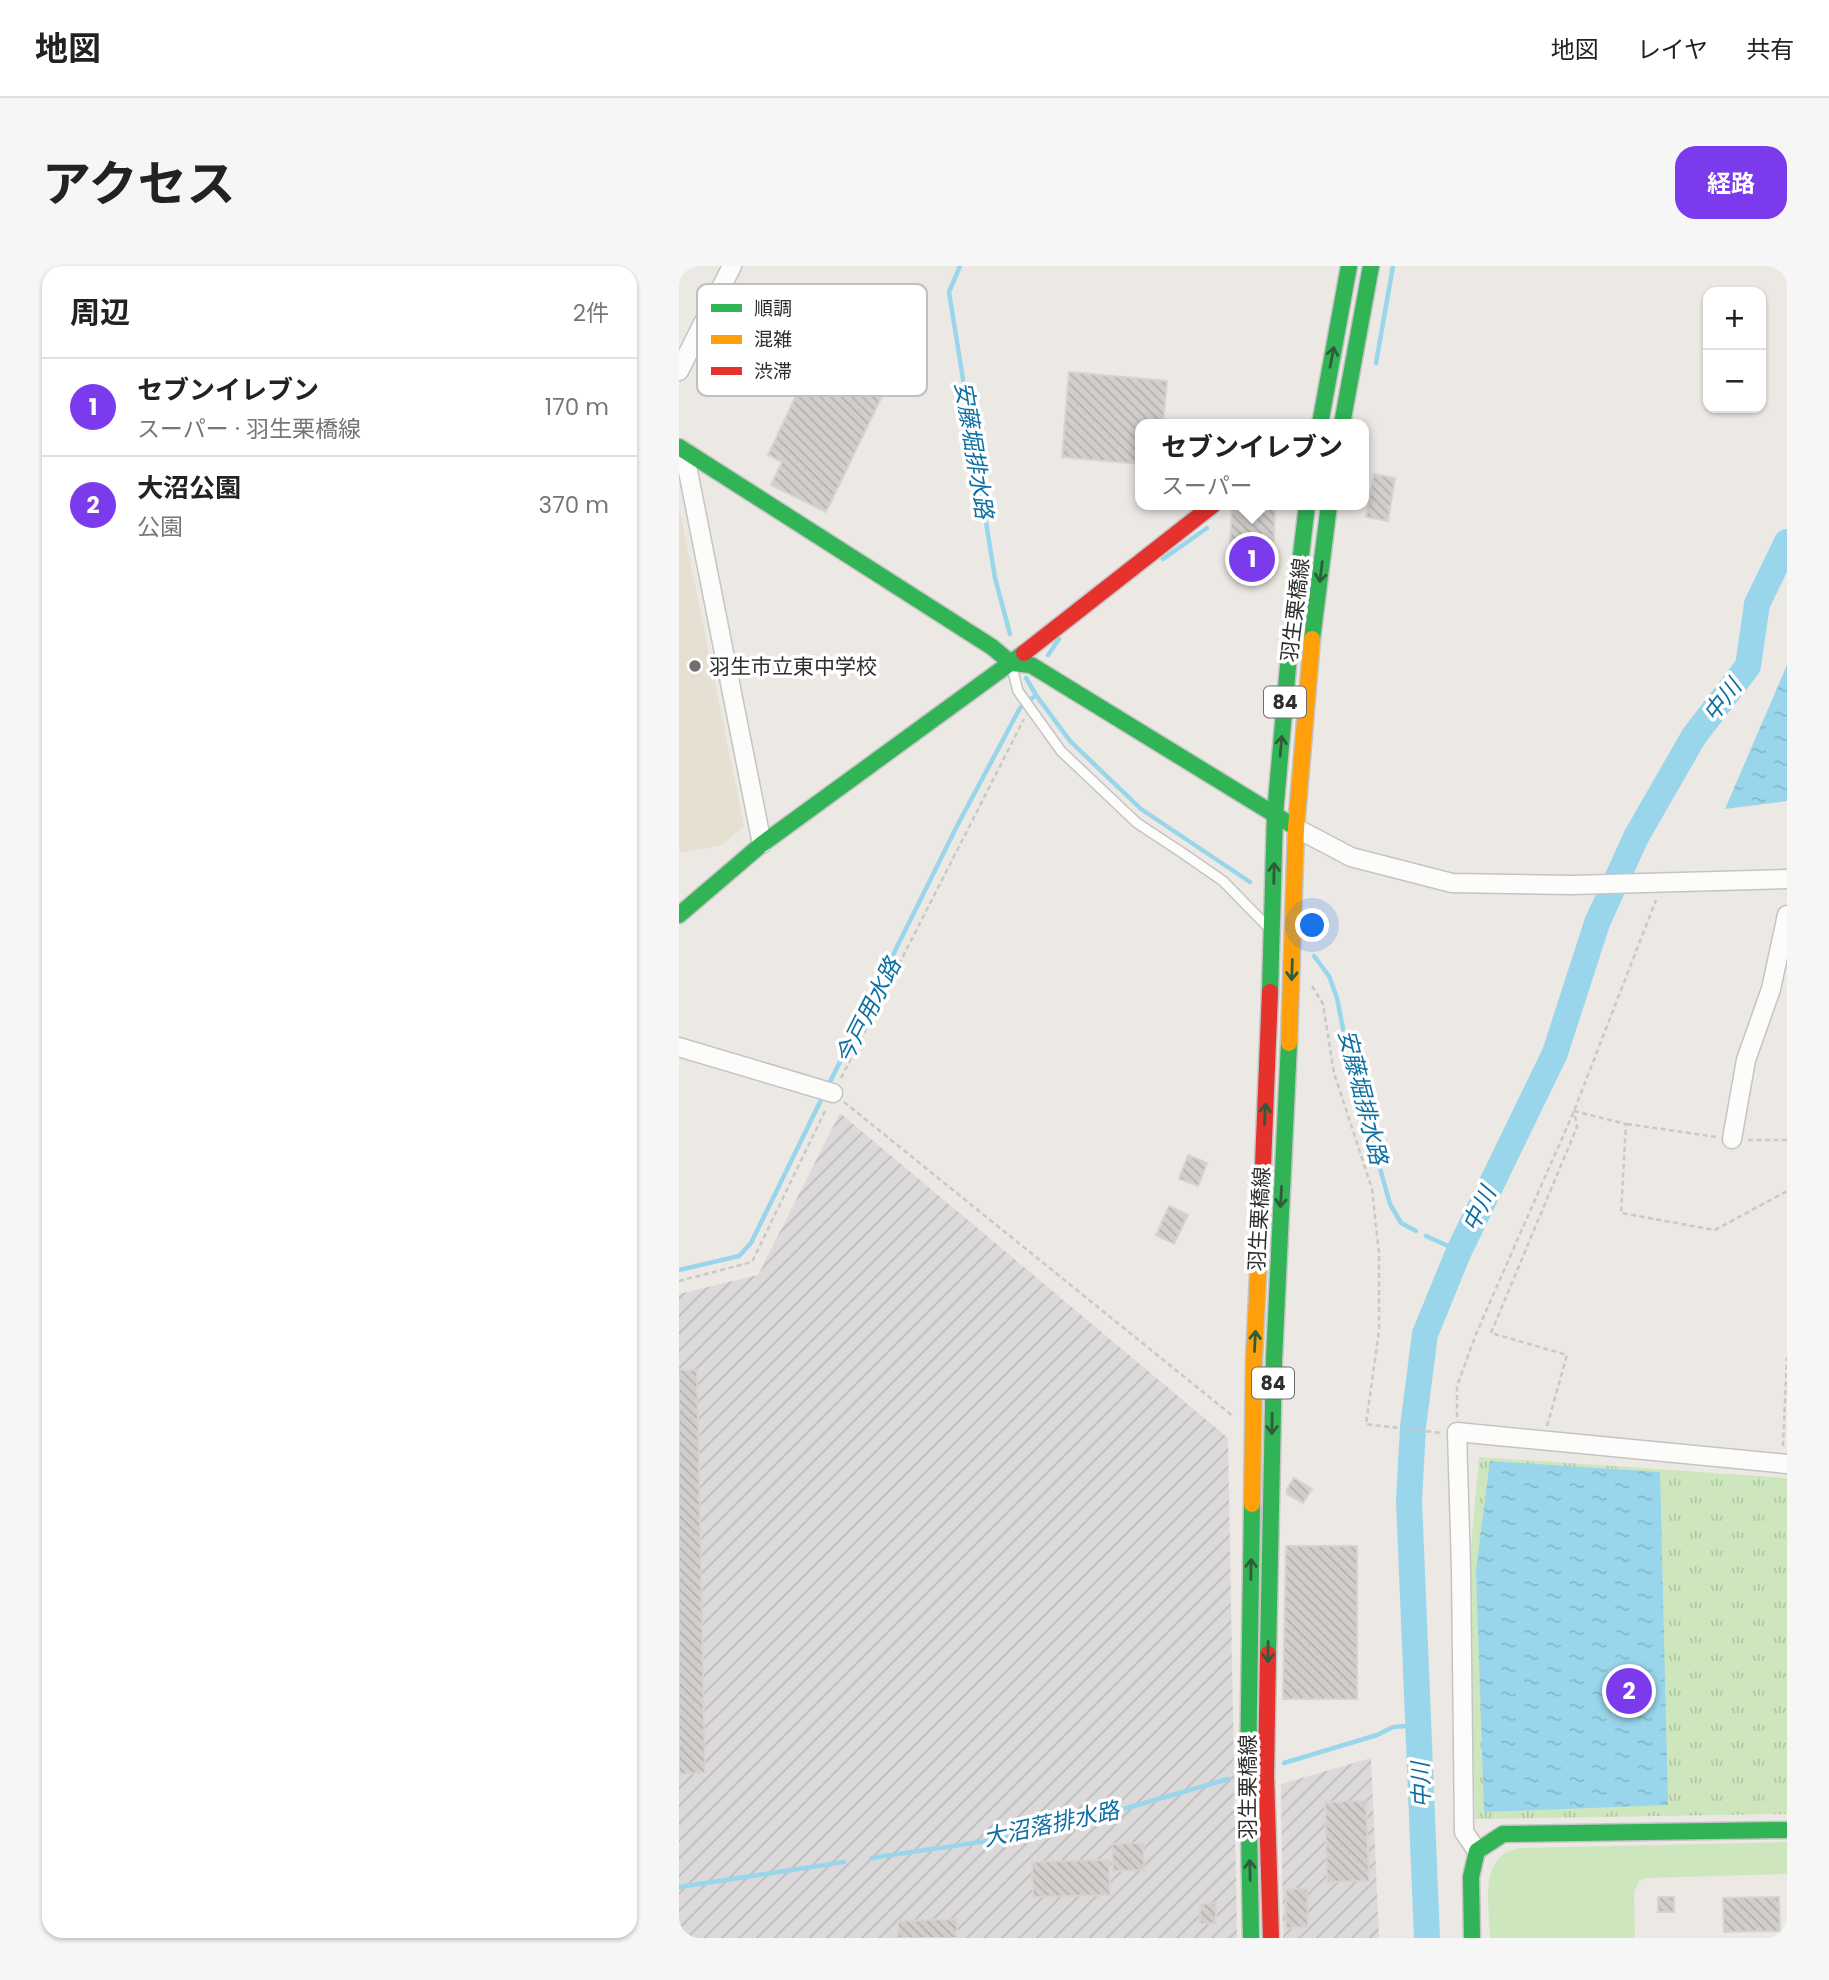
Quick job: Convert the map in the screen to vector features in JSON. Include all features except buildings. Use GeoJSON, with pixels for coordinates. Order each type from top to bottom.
{"type":"FeatureCollection","features":[{"type":"Feature","properties":{"kind":"main road"},"geometry":{"type":"LineString","coordinates":[[1321,419],[1349,266]]}},
{"type":"Feature","properties":{"kind":"main road"},"geometry":{"type":"LineString","coordinates":[[1343,419],[1371,266]]}},
{"type":"Feature","properties":{"kind":"main road"},"geometry":{"type":"LineString","coordinates":[[682,449],[992,647],[1011,663],[1031,665],[1296,828]]}},
{"type":"Feature","properties":{"kind":"main road"},"geometry":{"type":"LineString","coordinates":[[679,915],[762,844],[1011,663],[1207,510]]}},
{"type":"Feature","properties":{"kind":"main road","name":"羽生栗橋線"},"geometry":{"type":"LineString","coordinates":[[1251,1938],[1248,1773],[1255,1333],[1273,933],[1275,814],[1289,655],[1306,510]]}},
{"type":"Feature","properties":{"kind":"main road","name":"羽生栗橋線"},"geometry":{"type":"LineString","coordinates":[[1271,1938],[1266,1775],[1273,1360],[1293,966],[1296,828],[1310,655],[1328,510]]}},
{"type":"Feature","properties":{"kind":"main road"},"geometry":{"type":"LineString","coordinates":[[1472,1938],[1471,1877],[1477,1851],[1503,1834],[1787,1830]]}},
{"type":"Feature","properties":{"kind":"street"},"geometry":{"type":"LineString","coordinates":[[723,284],[732,266]]}},
{"type":"Feature","properties":{"kind":"street"},"geometry":{"type":"LineString","coordinates":[[679,371],[697,335]]}},
{"type":"Feature","properties":{"kind":"street"},"geometry":{"type":"LineString","coordinates":[[682,449],[762,844]]}},
{"type":"Feature","properties":{"kind":"street"},"geometry":{"type":"LineString","coordinates":[[1296,828],[1352,857],[1452,883],[1573,885],[1787,879]]}},
{"type":"Feature","properties":{"kind":"street"},"geometry":{"type":"LineString","coordinates":[[1732,1139],[1746,1060],[1771,989],[1787,915]]}},
{"type":"Feature","properties":{"kind":"street"},"geometry":{"type":"LineString","coordinates":[[679,1047],[834,1093]]}},
{"type":"Feature","properties":{"kind":"street"},"geometry":{"type":"LineString","coordinates":[[1477,1851],[1464,1832],[1457,1432],[1785,1464]]}},
{"type":"Feature","properties":{"kind":"lane"},"geometry":{"type":"LineString","coordinates":[[1011,663],[1019,691],[1061,751],[1137,823],[1223,881],[1273,933]]}},
{"type":"Feature","properties":{"kind":"path"},"geometry":{"type":"LineString","coordinates":[[679,1281],[752,1262],[1021,722],[1031,711]]}},
{"type":"Feature","properties":{"kind":"path"},"geometry":{"type":"LineString","coordinates":[[1293,966],[1314,987],[1322,1004],[1334,1073],[1372,1189],[1379,1253],[1379,1331],[1366,1424],[1444,1433],[1457,1432],[1457,1386],[1476,1334],[1574,1111],[1664,881]]}},
{"type":"Feature","properties":{"kind":"path"},"geometry":{"type":"LineString","coordinates":[[834,1093],[1253,1432]]}},
{"type":"Feature","properties":{"kind":"path"},"geometry":{"type":"LineString","coordinates":[[1574,1111],[1626,1124],[1732,1139],[1787,1140]]}},
{"type":"Feature","properties":{"kind":"path"},"geometry":{"type":"LineString","coordinates":[[1542,1441],[1567,1355],[1491,1333],[1577,1127],[1574,1111]]}},
{"type":"Feature","properties":{"kind":"path"},"geometry":{"type":"LineString","coordinates":[[1626,1124],[1621,1213],[1715,1230],[1787,1191]]}},
{"type":"Feature","properties":{"kind":"path"},"geometry":{"type":"LineString","coordinates":[[1785,1464],[1787,1357]]}},
{"type":"Feature","properties":{"kind":"shaded area","name":"羽生市立東中学校"},"geometry":{"type":"Polygon","coordinates":[[[679,506],[744,826],[722,845],[679,853],[679,506]]]}},
{"type":"Feature","properties":{"kind":"shaded area"},"geometry":{"type":"Polygon","coordinates":[[[840,1113],[1228,1438],[1237,1938],[679,1938],[679,1294],[758,1275],[840,1113]]]}},
{"type":"Feature","properties":{"kind":"shaded area"},"geometry":{"type":"Polygon","coordinates":[[[1371,1758],[1379,1938],[1283,1938],[1281,1784],[1371,1758]]]}},
{"type":"Feature","properties":{"kind":"green space"},"geometry":{"type":"Polygon","coordinates":[[[1479,1457],[1787,1478],[1787,1814],[1475,1819],[1469,1568],[1479,1457]]]}},
{"type":"Feature","properties":{"kind":"green space"},"geometry":{"type":"Polygon","coordinates":[[[1787,1842],[1787,1874],[1645,1878],[1639,1881],[1634,1892],[1635,1938],[1490,1938],[1489,1880],[1497,1860],[1511,1850],[1787,1842]]]}},
{"type":"Feature","properties":{"kind":"water"},"geometry":{"type":"Polygon","coordinates":[[[1787,665],[1787,801],[1725,809],[1787,665]]]}},
{"type":"Feature","properties":{"kind":"water"},"geometry":{"type":"Polygon","coordinates":[[[1490,1461],[1660,1472],[1668,1805],[1484,1812],[1476,1570],[1490,1461]]]}},
{"type":"Feature","properties":{"kind":"waterway","name":"安藤堀排水路"},"geometry":{"type":"LineString","coordinates":[[960,266],[949,292],[995,578],[1010,634]]}},
{"type":"Feature","properties":{"kind":"waterway","name":"今戸用水路"},"geometry":{"type":"LineString","coordinates":[[1376,363],[1393,266]]}},
{"type":"Feature","properties":{"kind":"waterway","name":"今戸用水路"},"geometry":{"type":"LineString","coordinates":[[1163,559],[1207,528]]}},
{"type":"Feature","properties":{"kind":"waterway","name":"中川"},"geometry":{"type":"LineString","coordinates":[[1427,1938],[1409,1500],[1413,1427],[1425,1334],[1459,1251],[1555,1053],[1597,923],[1636,837],[1694,736],[1748,666],[1757,604],[1787,542]]}},
{"type":"Feature","properties":{"kind":"waterway","name":"今戸用水路"},"geometry":{"type":"LineString","coordinates":[[1048,655],[1059,639]]}},
{"type":"Feature","properties":{"kind":"waterway","name":"安藤堀排水路"},"geometry":{"type":"LineString","coordinates":[[1026,678],[1070,741],[1141,809],[1250,882]]}},
{"type":"Feature","properties":{"kind":"waterway","name":"今戸用水路"},"geometry":{"type":"LineString","coordinates":[[827,1088],[957,826],[1020,708],[1036,695]]}},
{"type":"Feature","properties":{"kind":"waterway","name":"安藤堀排水路"},"geometry":{"type":"LineString","coordinates":[[1314,956],[1329,976],[1337,998],[1348,1054],[1390,1204],[1401,1223],[1416,1231]]}},
{"type":"Feature","properties":{"kind":"waterway","name":"今戸用水路"},"geometry":{"type":"LineString","coordinates":[[679,1270],[739,1256],[751,1243],[823,1096]]}},
{"type":"Feature","properties":{"kind":"waterway","name":"安藤堀排水路"},"geometry":{"type":"LineString","coordinates":[[1426,1236],[1459,1251]]}},
{"type":"Feature","properties":{"kind":"waterway","name":"大沼落排水路"},"geometry":{"type":"LineString","coordinates":[[1284,1763],[1377,1735],[1393,1727],[1418,1725]]}},
{"type":"Feature","properties":{"kind":"waterway","name":"大沼落排水路"},"geometry":{"type":"LineString","coordinates":[[872,1858],[1053,1828],[1228,1779]]}},
{"type":"Feature","properties":{"kind":"waterway","name":"大沼落排水路"},"geometry":{"type":"LineString","coordinates":[[679,1887],[844,1862]]}},
{"type":"Feature","properties":{"kind":"traffic: fast"},"geometry":{"type":"LineString","coordinates":[[1321,419],[1349,266]]}},
{"type":"Feature","properties":{"kind":"traffic: fast"},"geometry":{"type":"LineString","coordinates":[[1343,419],[1371,266]]}},
{"type":"Feature","properties":{"kind":"traffic: fast"},"geometry":{"type":"LineString","coordinates":[[679,447],[992,647],[1011,663],[1031,665],[1290,824]]}},
{"type":"Feature","properties":{"kind":"traffic: fast"},"geometry":{"type":"LineString","coordinates":[[1270,992],[1275,814],[1289,655],[1306,510]]}},
{"type":"Feature","properties":{"kind":"traffic: fast"},"geometry":{"type":"LineString","coordinates":[[1312,639],[1328,510]]}},
{"type":"Feature","properties":{"kind":"traffic: fast"},"geometry":{"type":"LineString","coordinates":[[679,915],[762,844],[1024,653]]}},
{"type":"Feature","properties":{"kind":"traffic: fast"},"geometry":{"type":"LineString","coordinates":[[1268,1654],[1274,1360],[1289,1043]]}},
{"type":"Feature","properties":{"kind":"traffic: fast"},"geometry":{"type":"LineString","coordinates":[[1251,1938],[1248,1773],[1252,1504]]}},
{"type":"Feature","properties":{"kind":"traffic: fast"},"geometry":{"type":"LineString","coordinates":[[1472,1938],[1471,1877],[1477,1851],[1503,1834],[1787,1830]]}},
{"type":"Feature","properties":{"kind":"traffic: slow"},"geometry":{"type":"LineString","coordinates":[[1289,1043],[1296,828],[1312,639]]}},
{"type":"Feature","properties":{"kind":"traffic: slow"},"geometry":{"type":"LineString","coordinates":[[1252,1504],[1254,1360],[1262,1190]]}},
{"type":"Feature","properties":{"kind":"traffic: jam"},"geometry":{"type":"LineString","coordinates":[[1024,653],[1207,510]]}},
{"type":"Feature","properties":{"kind":"traffic: jam"},"geometry":{"type":"LineString","coordinates":[[1262,1190],[1270,992]]}},
{"type":"Feature","properties":{"kind":"traffic: jam"},"geometry":{"type":"LineString","coordinates":[[1268,1654],[1266,1775],[1271,1938]]}},
{"type":"Feature","properties":{"kind":"place","name":"セブンイレブン"},"geometry":{"type":"Point","coordinates":[1252,559]}},
{"type":"Feature","properties":{"kind":"place","name":"羽生市立東中学校"},"geometry":{"type":"Point","coordinates":[695,666]}},
{"type":"Feature","properties":{"kind":"place","name":"大沼公園"},"geometry":{"type":"Point","coordinates":[1629,1691]}}]}
